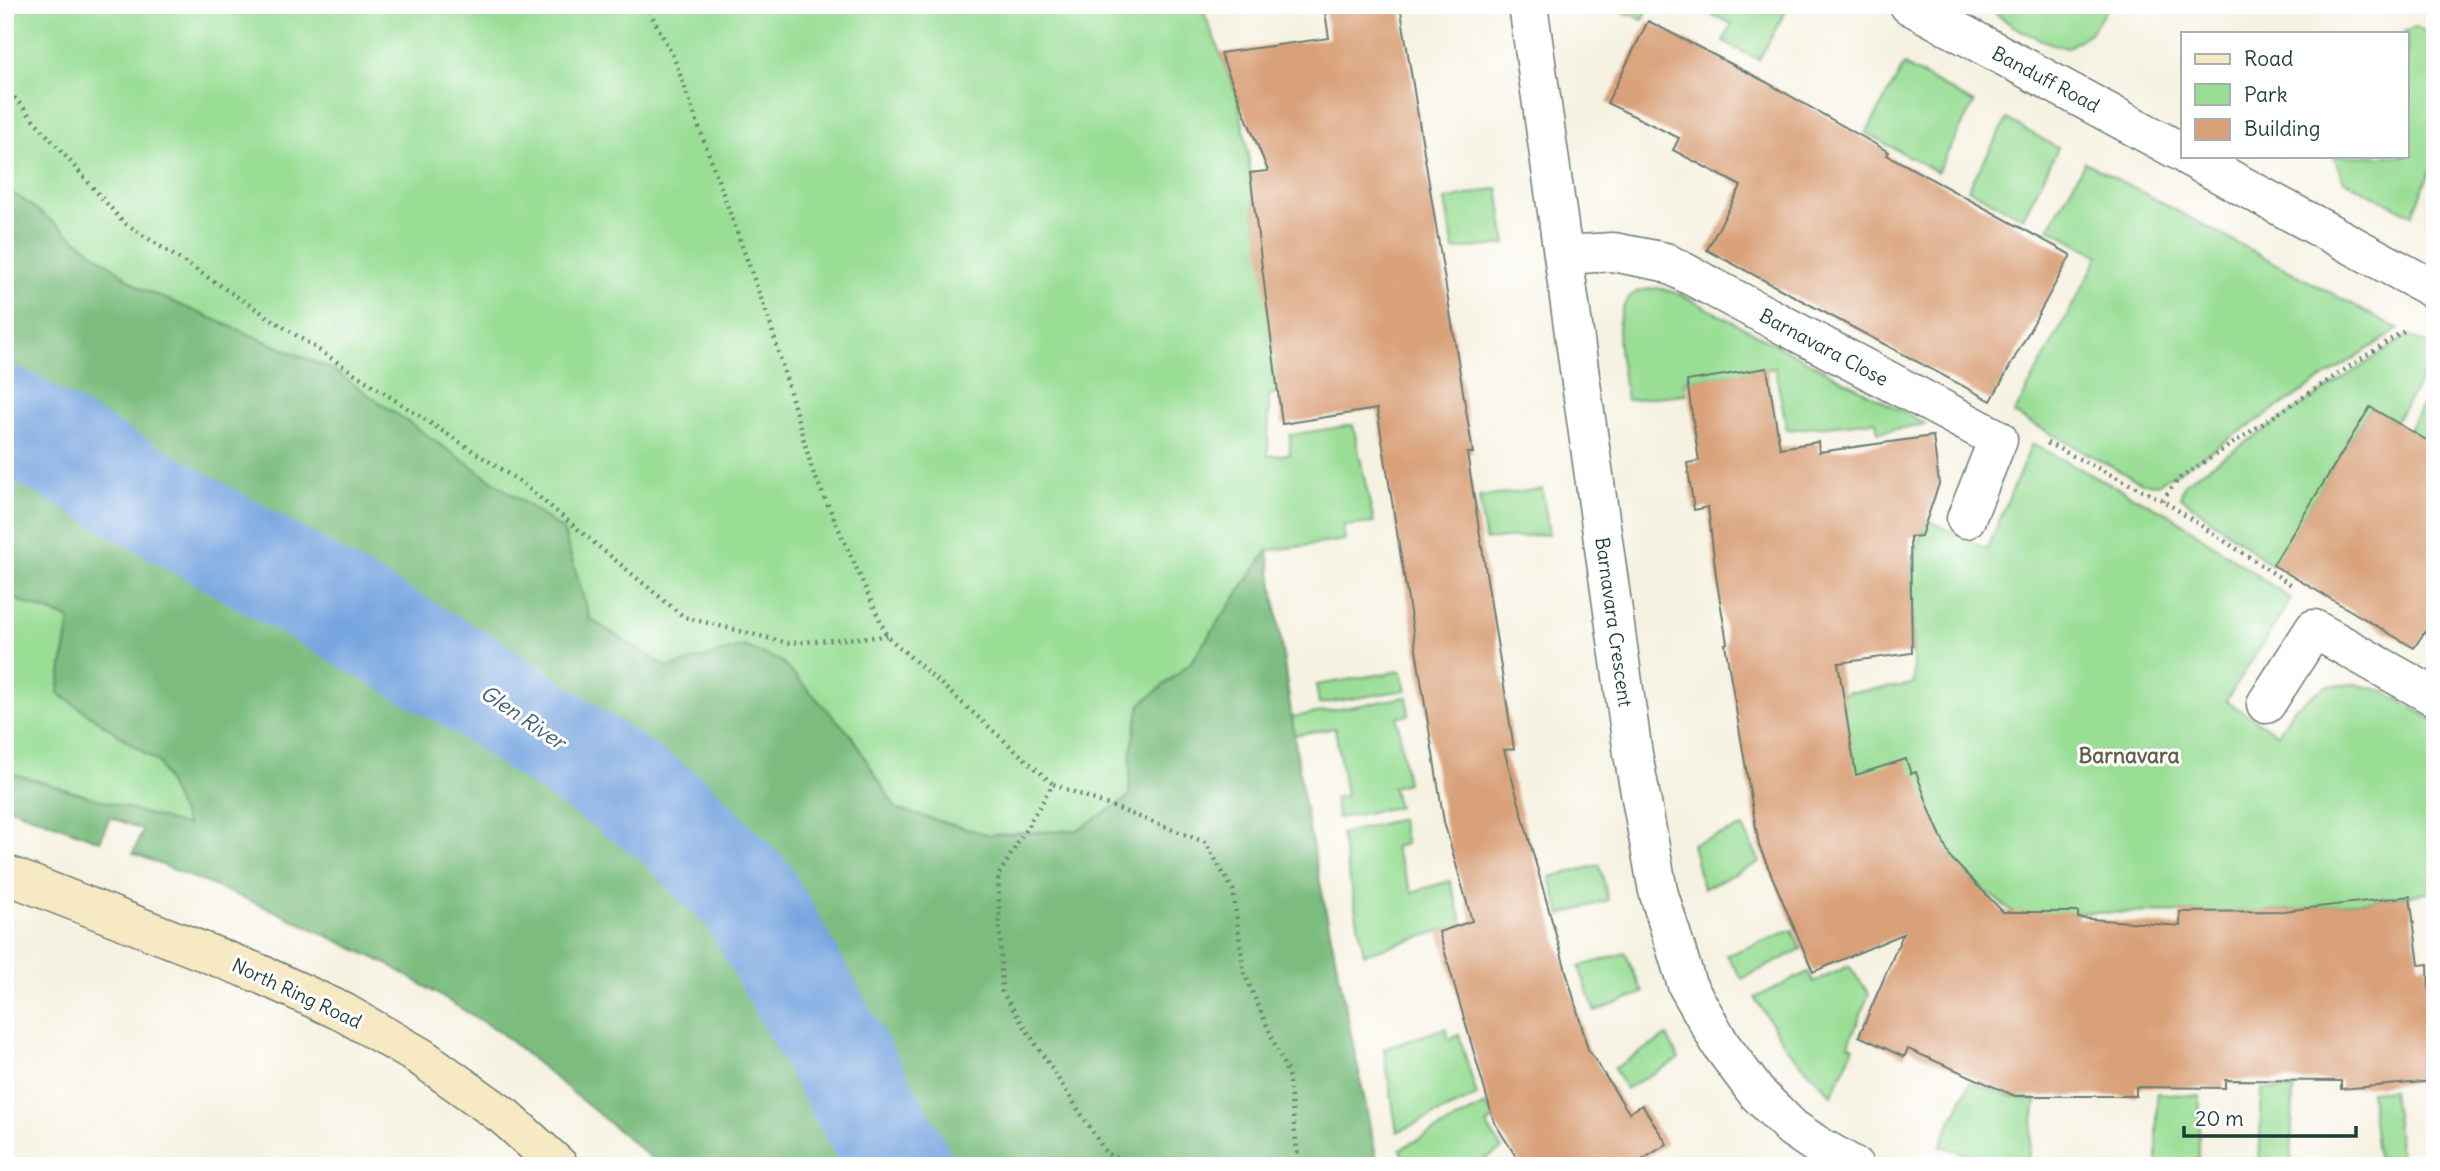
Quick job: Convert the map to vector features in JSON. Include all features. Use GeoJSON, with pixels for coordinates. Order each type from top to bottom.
{"type":"FeatureCollection","features":[{"type":"Feature","properties":{"kind":"main road","name":"North Ring Road"},"geometry":{"type":"LineString","coordinates":[[5,874],[209,953],[343,1012],[442,1072],[505,1117],[559,1166]]}},
{"type":"Feature","properties":{"kind":"street","name":"Barnavara Crescent"},"geometry":{"type":"LineString","coordinates":[[1528,5],[1633,754],[1658,891],[1687,985],[1721,1045],[1756,1092],[1791,1128],[1854,1166]]}},
{"type":"Feature","properties":{"kind":"street","name":"Banduff Road"},"geometry":{"type":"LineString","coordinates":[[1909,5],[2181,153]]}},
{"type":"Feature","properties":{"kind":"street","name":"Banduff Road"},"geometry":{"type":"LineString","coordinates":[[2191,158],[2435,290]]}},
{"type":"Feature","properties":{"kind":"street","name":"Barnavara Close"},"geometry":{"type":"LineString","coordinates":[[1563,255],[1613,251],[1665,262],[1998,439],[1966,519]]}},
{"type":"Feature","properties":{"kind":"street"},"geometry":{"type":"LineString","coordinates":[[2266,704],[2314,629],[2435,697]]}},
{"type":"Feature","properties":{"kind":"path"},"geometry":{"type":"LineString","coordinates":[[646,5],[674,58],[770,323],[813,472],[887,636],[1053,785],[1205,842],[1233,890],[1244,973],[1288,1074],[1299,1166]]}},
{"type":"Feature","properties":{"kind":"path"},"geometry":{"type":"LineString","coordinates":[[5,87],[123,222],[522,483],[684,617],[788,643],[887,636]]}},
{"type":"Feature","properties":{"kind":"path"},"geometry":{"type":"LineString","coordinates":[[2162,500],[2180,478],[2408,327]]}},
{"type":"Feature","properties":{"kind":"path"},"geometry":{"type":"LineString","coordinates":[[2044,441],[2162,500],[2268,572],[2297,588]]}},
{"type":"Feature","properties":{"kind":"path"},"geometry":{"type":"LineString","coordinates":[[1053,785],[998,876],[1003,992],[1107,1154],[1136,1166]]}},
{"type":"Feature","properties":{"kind":"green space"},"geometry":{"type":"Polygon","coordinates":[[[5,5],[1201,5],[1238,98],[1257,228],[1337,216],[1278,393],[1269,395],[1268,456],[1290,454],[1290,435],[1353,425],[1374,523],[1343,526],[1345,540],[1267,551],[1190,663],[1140,705],[1131,751],[1129,797],[1078,830],[989,835],[896,809],[851,735],[744,646],[669,668],[590,619],[563,530],[333,370],[140,288],[28,203],[5,189],[5,5]]]}},
{"type":"Feature","properties":{"kind":"green space"},"geometry":{"type":"Polygon","coordinates":[[[1623,5],[1650,5],[1643,20],[1624,12],[1623,5]]]}},
{"type":"Feature","properties":{"kind":"green space"},"geometry":{"type":"Polygon","coordinates":[[[1713,5],[1789,5],[1759,60],[1723,42],[1732,24],[1709,13],[1713,5]]]}},
{"type":"Feature","properties":{"kind":"green space"},"geometry":{"type":"Polygon","coordinates":[[[1987,5],[2110,5],[2090,33],[2067,48],[2024,32],[1987,5]]]}},
{"type":"Feature","properties":{"kind":"green space"},"geometry":{"type":"Polygon","coordinates":[[[2415,27],[2435,36],[2435,159],[2412,215],[2343,180],[2335,158],[2408,158],[2408,32],[2404,32],[2415,27]]]}},
{"type":"Feature","properties":{"kind":"green space"},"geometry":{"type":"Polygon","coordinates":[[[1904,65],[1974,103],[1937,172],[1866,133],[1904,65]]]}},
{"type":"Feature","properties":{"kind":"green space"},"geometry":{"type":"Polygon","coordinates":[[[2007,119],[2058,148],[2023,218],[1968,189],[2007,119]]]}},
{"type":"Feature","properties":{"kind":"green space"},"geometry":{"type":"Polygon","coordinates":[[[2085,162],[2399,329],[2175,474],[2157,484],[2142,483],[2014,414],[2099,256],[2049,228],[2085,162]]]}},
{"type":"Feature","properties":{"kind":"green space"},"geometry":{"type":"Polygon","coordinates":[[[1498,188],[1506,244],[1454,250],[1445,200],[1498,188]]]}},
{"type":"Feature","properties":{"kind":"green space"},"geometry":{"type":"Polygon","coordinates":[[[5,189],[28,203],[140,288],[333,370],[563,530],[590,619],[668,668],[744,646],[781,661],[851,735],[896,809],[989,835],[1078,830],[1129,797],[1131,751],[1140,705],[1190,663],[1268,551],[1304,804],[1378,1166],[661,1166],[501,1033],[391,966],[275,911],[133,853],[143,830],[110,817],[100,841],[5,806],[5,787],[14,774],[187,826],[159,763],[58,693],[70,619],[5,596],[5,189]]]}},
{"type":"Feature","properties":{"kind":"green space"},"geometry":{"type":"Polygon","coordinates":[[[1658,288],[1680,294],[1926,424],[1878,432],[1876,421],[1787,430],[1775,368],[1687,381],[1684,382],[1686,394],[1627,400],[1618,342],[1621,313],[1636,292],[1658,288]]]}},
{"type":"Feature","properties":{"kind":"green space"},"geometry":{"type":"Polygon","coordinates":[[[2409,335],[2435,348],[2435,358],[2395,422],[2370,407],[2273,566],[2181,497],[2184,483],[2409,335]]]}},
{"type":"Feature","properties":{"kind":"green space"},"geometry":{"type":"Polygon","coordinates":[[[2435,384],[2435,445],[2408,430],[2435,384]]]}},
{"type":"Feature","properties":{"kind":"green space"},"geometry":{"type":"Polygon","coordinates":[[[2032,444],[2172,516],[2291,599],[2226,701],[2278,734],[2294,708],[2326,686],[2355,684],[2383,691],[2435,721],[2435,892],[2306,909],[2260,912],[2014,913],[1977,884],[1951,858],[1933,820],[1855,792],[1843,693],[1914,684],[1910,568],[1928,520],[1987,549],[2032,444]]]}},
{"type":"Feature","properties":{"kind":"green space"},"geometry":{"type":"Polygon","coordinates":[[[1542,489],[1549,534],[1485,540],[1479,497],[1542,489]]]}},
{"type":"Feature","properties":{"kind":"green space"},"geometry":{"type":"Polygon","coordinates":[[[5,596],[70,619],[58,693],[159,763],[188,827],[14,774],[5,787],[5,596]]]}},
{"type":"Feature","properties":{"kind":"green space"},"geometry":{"type":"Polygon","coordinates":[[[1401,671],[1406,690],[1319,704],[1316,685],[1401,671]]]}},
{"type":"Feature","properties":{"kind":"green space"},"geometry":{"type":"Polygon","coordinates":[[[1407,697],[1409,715],[1397,717],[1407,783],[1392,787],[1398,807],[1338,818],[1334,798],[1346,796],[1335,728],[1294,735],[1292,717],[1407,697]]]}},
{"type":"Feature","properties":{"kind":"green space"},"geometry":{"type":"Polygon","coordinates":[[[1400,819],[1406,844],[1394,847],[1412,892],[1450,881],[1463,924],[1364,954],[1341,834],[1400,819]]]}},
{"type":"Feature","properties":{"kind":"green space"},"geometry":{"type":"Polygon","coordinates":[[[1743,827],[1760,862],[1703,889],[1692,844],[1743,827]]]}},
{"type":"Feature","properties":{"kind":"green space"},"geometry":{"type":"Polygon","coordinates":[[[1600,865],[1608,900],[1561,915],[1550,877],[1600,865]]]}},
{"type":"Feature","properties":{"kind":"green space"},"geometry":{"type":"Polygon","coordinates":[[[1792,930],[1801,949],[1742,979],[1727,955],[1792,930]]]}},
{"type":"Feature","properties":{"kind":"green space"},"geometry":{"type":"Polygon","coordinates":[[[1625,953],[1643,993],[1595,1011],[1579,967],[1625,953]]]}},
{"type":"Feature","properties":{"kind":"green space"},"geometry":{"type":"Polygon","coordinates":[[[1849,966],[1869,994],[1849,1044],[1854,1047],[1832,1095],[1788,1050],[1755,998],[1808,972],[1814,982],[1849,966]]]}},
{"type":"Feature","properties":{"kind":"green space"},"geometry":{"type":"Polygon","coordinates":[[[1445,1028],[1449,1040],[1459,1035],[1477,1096],[1397,1132],[1384,1049],[1445,1028]]]}},
{"type":"Feature","properties":{"kind":"green space"},"geometry":{"type":"Polygon","coordinates":[[[1667,1036],[1679,1059],[1625,1089],[1614,1068],[1667,1036]]]}},
{"type":"Feature","properties":{"kind":"green space"},"geometry":{"type":"Polygon","coordinates":[[[1970,1082],[2010,1096],[2036,1100],[2027,1166],[1997,1163],[1940,1146],[1970,1082]]]}},
{"type":"Feature","properties":{"kind":"green space"},"geometry":{"type":"Polygon","coordinates":[[[2262,1089],[2293,1089],[2291,1166],[2259,1166],[2262,1089]]]}},
{"type":"Feature","properties":{"kind":"green space"},"geometry":{"type":"Polygon","coordinates":[[[2392,1090],[2401,1163],[2378,1165],[2370,1092],[2392,1090]]]}},
{"type":"Feature","properties":{"kind":"green space"},"geometry":{"type":"Polygon","coordinates":[[[2157,1093],[2200,1096],[2198,1166],[2157,1166],[2157,1093]]]}},
{"type":"Feature","properties":{"kind":"green space"},"geometry":{"type":"Polygon","coordinates":[[[1485,1105],[1496,1118],[1487,1125],[1502,1149],[1480,1162],[1481,1166],[1407,1166],[1400,1149],[1485,1105]]]}},
{"type":"Feature","properties":{"kind":"building"},"geometry":{"type":"Polygon","coordinates":[[[1324,5],[1400,5],[1473,453],[1467,453],[1514,749],[1504,750],[1588,1049],[1629,1113],[1642,1105],[1667,1144],[1632,1166],[1522,1166],[1494,1122],[1439,932],[1472,921],[1444,822],[1377,409],[1282,424],[1250,173],[1268,171],[1220,53],[1329,38],[1324,5]]]}},
{"type":"Feature","properties":{"kind":"building"},"geometry":{"type":"Polygon","coordinates":[[[1648,21],[1766,82],[1889,152],[1887,155],[2071,255],[1991,401],[1707,250],[1741,186],[1673,150],[1679,138],[1607,103],[1648,21]]]}},
{"type":"Feature","properties":{"kind":"building"},"geometry":{"type":"Polygon","coordinates":[[[1767,368],[1780,448],[1818,442],[1819,452],[1933,436],[1939,484],[1921,536],[1910,537],[1912,653],[1838,663],[1856,775],[1906,759],[1911,774],[1916,772],[1950,857],[2003,912],[2078,912],[2078,918],[2180,926],[2180,912],[2284,911],[2410,896],[2419,965],[2428,964],[2429,994],[2435,993],[2435,1081],[2341,1089],[2341,1081],[2225,1080],[2225,1088],[2136,1087],[2136,1096],[2015,1096],[1908,1049],[1904,1057],[1859,1036],[1903,934],[1813,972],[1759,846],[1725,644],[1727,643],[1708,507],[1694,510],[1687,463],[1699,461],[1687,381],[1767,368]]]}},
{"type":"Feature","properties":{"kind":"building"},"geometry":{"type":"Polygon","coordinates":[[[2370,407],[2435,445],[2435,616],[2414,648],[2273,565],[2370,407]]]}},
{"type":"Feature","properties":{"kind":"waterway","name":"Glen River"},"geometry":{"type":"LineString","coordinates":[[5,417],[473,684],[671,818],[748,895],[900,1166]]}},
{"type":"Feature","properties":{"kind":"district","name":"Barnavara"},"geometry":{"type":"Point","coordinates":[2129,755]}}]}
